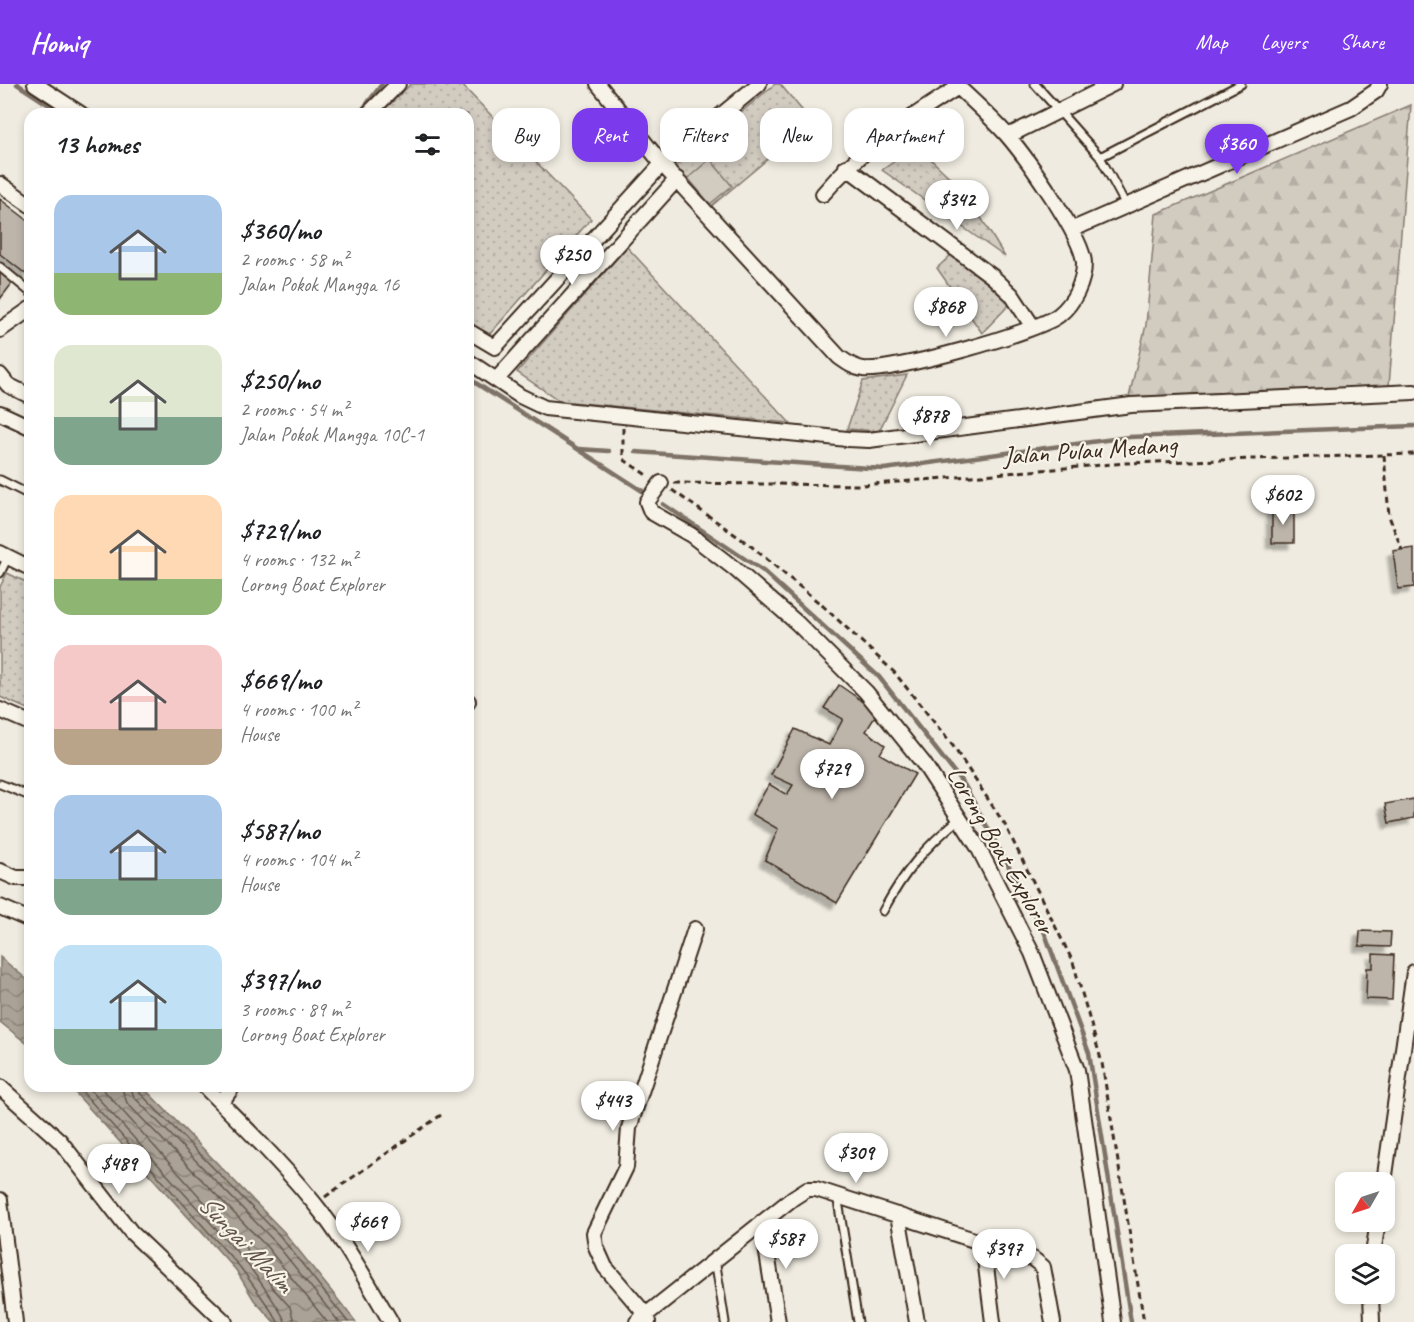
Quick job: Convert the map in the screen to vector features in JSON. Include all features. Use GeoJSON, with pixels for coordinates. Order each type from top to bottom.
{"type":"FeatureCollection","features":[{"type":"Feature","properties":{"kind":"street"},"geometry":{"type":"LineString","coordinates":[[35,84],[72,108]]}},
{"type":"Feature","properties":{"kind":"street"},"geometry":{"type":"LineString","coordinates":[[374,108],[398,84]]}},
{"type":"Feature","properties":{"kind":"street"},"geometry":{"type":"LineString","coordinates":[[598,84],[662,164],[839,357],[850,365],[863,369],[874,369],[960,352],[1033,327],[1059,316],[1073,300],[1082,280],[1084,262],[1073,229],[1008,136],[957,85],[870,145],[846,167],[824,194]]}},
{"type":"Feature","properties":{"kind":"street"},"geometry":{"type":"LineString","coordinates":[[474,335],[495,347],[662,164],[759,84]]}},
{"type":"Feature","properties":{"kind":"street"},"geometry":{"type":"LineString","coordinates":[[1008,136],[1113,84]]}},
{"type":"Feature","properties":{"kind":"street"},"geometry":{"type":"LineString","coordinates":[[1073,229],[1351,108],[1380,86]]}},
{"type":"Feature","properties":{"kind":"street"},"geometry":{"type":"LineString","coordinates":[[846,167],[993,277],[1012,295],[1033,327]]}},
{"type":"Feature","properties":{"kind":"street"},"geometry":{"type":"LineString","coordinates":[[497,379],[677,179]]}},
{"type":"Feature","properties":{"kind":"street"},"geometry":{"type":"LineString","coordinates":[[0,184],[24,201]]}},
{"type":"Feature","properties":{"kind":"street"},"geometry":{"type":"LineString","coordinates":[[0,330],[24,313]]}},
{"type":"Feature","properties":{"kind":"street"},"geometry":{"type":"LineString","coordinates":[[474,365],[520,396],[545,408],[869,440],[1131,405],[1414,392]]}},
{"type":"Feature","properties":{"kind":"street"},"geometry":{"type":"LineString","coordinates":[[3,386],[24,394]]}},
{"type":"Feature","properties":{"kind":"street"},"geometry":{"type":"LineString","coordinates":[[0,413],[24,424]]}},
{"type":"Feature","properties":{"kind":"street","name":"Lorong Boat Explorer"},"geometry":{"type":"LineString","coordinates":[[661,483],[647,502],[651,512],[691,535],[797,623],[866,692],[924,764],[978,847],[1032,953],[1077,1070],[1113,1322]]}},
{"type":"Feature","properties":{"kind":"street"},"geometry":{"type":"LineString","coordinates":[[4,555],[24,565]]}},
{"type":"Feature","properties":{"kind":"street"},"geometry":{"type":"LineString","coordinates":[[0,710],[24,720]]}},
{"type":"Feature","properties":{"kind":"street"},"geometry":{"type":"LineString","coordinates":[[0,871],[16,878],[24,879]]}},
{"type":"Feature","properties":{"kind":"street"},"geometry":{"type":"LineString","coordinates":[[0,907],[24,917]]}},
{"type":"Feature","properties":{"kind":"street"},"geometry":{"type":"LineString","coordinates":[[695,929],[629,1128],[626,1167],[594,1233],[596,1247],[605,1268],[644,1320],[715,1258],[807,1189],[837,1195],[1033,1259],[1043,1267],[1053,1322]]}},
{"type":"Feature","properties":{"kind":"street"},"geometry":{"type":"LineString","coordinates":[[1385,1172],[1414,972]]}},
{"type":"Feature","properties":{"kind":"street"},"geometry":{"type":"LineString","coordinates":[[0,1087],[60,1141],[131,1232],[225,1322]]}},
{"type":"Feature","properties":{"kind":"street"},"geometry":{"type":"LineString","coordinates":[[210,1092],[264,1145],[315,1205],[357,1265],[391,1322]]}},
{"type":"Feature","properties":{"kind":"street"},"geometry":{"type":"LineString","coordinates":[[221,1103],[229,1092]]}},
{"type":"Feature","properties":{"kind":"street"},"geometry":{"type":"LineString","coordinates":[[0,1200],[15,1322]]}},
{"type":"Feature","properties":{"kind":"street"},"geometry":{"type":"LineString","coordinates":[[898,1215],[917,1322]]}},
{"type":"Feature","properties":{"kind":"street"},"geometry":{"type":"LineString","coordinates":[[762,1222],[778,1322]]}},
{"type":"Feature","properties":{"kind":"street"},"geometry":{"type":"LineString","coordinates":[[983,1243],[993,1322]]}},
{"type":"Feature","properties":{"kind":"street"},"geometry":{"type":"LineString","coordinates":[[1371,1304],[1372,1322]]}},
{"type":"Feature","properties":{"kind":"lane"},"geometry":{"type":"LineString","coordinates":[[1035,84],[1100,157],[1127,207]]}},
{"type":"Feature","properties":{"kind":"lane"},"geometry":{"type":"LineString","coordinates":[[1100,157],[1241,84]]}},
{"type":"Feature","properties":{"kind":"lane"},"geometry":{"type":"LineString","coordinates":[[0,267],[24,287]]}},
{"type":"Feature","properties":{"kind":"lane"},"geometry":{"type":"LineString","coordinates":[[0,480],[24,492]]}},
{"type":"Feature","properties":{"kind":"lane"},"geometry":{"type":"LineString","coordinates":[[0,573],[4,555]]}},
{"type":"Feature","properties":{"kind":"lane"},"geometry":{"type":"LineString","coordinates":[[0,784],[24,794]]}},
{"type":"Feature","properties":{"kind":"lane"},"geometry":{"type":"LineString","coordinates":[[883,911],[901,878],[941,834],[959,819]]}},
{"type":"Feature","properties":{"kind":"lane"},"geometry":{"type":"LineString","coordinates":[[837,1195],[858,1322]]}},
{"type":"Feature","properties":{"kind":"lane"},"geometry":{"type":"LineString","coordinates":[[715,1258],[725,1322]]}},
{"type":"Feature","properties":{"kind":"path"},"geometry":{"type":"LineString","coordinates":[[623,417],[623,459],[661,483]]}},
{"type":"Feature","properties":{"kind":"path","name":"Jalan Pulau Medang"},"geometry":{"type":"LineString","coordinates":[[661,483],[862,485],[1126,463],[1414,454]]}},
{"type":"Feature","properties":{"kind":"path"},"geometry":{"type":"LineString","coordinates":[[1384,455],[1389,516],[1402,550]]}},
{"type":"Feature","properties":{"kind":"path"},"geometry":{"type":"LineString","coordinates":[[315,1205],[441,1114]]}},
{"type":"Feature","properties":{"kind":"green space"},"geometry":{"type":"Polygon","coordinates":[[[411,84],[461,84],[492,116],[492,162],[536,162],[591,219],[489,335],[474,325],[474,108],[386,108],[411,84]]]}},
{"type":"Feature","properties":{"kind":"green space"},"geometry":{"type":"Polygon","coordinates":[[[775,84],[780,84],[800,108],[760,108],[760,162],[764,162],[709,208],[675,167],[681,162],[748,162],[748,108],[746,108],[775,84]]]}},
{"type":"Feature","properties":{"kind":"green space"},"geometry":{"type":"Polygon","coordinates":[[[1411,105],[1389,386],[1129,397],[1146,325],[1156,214],[1411,105]]]}},
{"type":"Feature","properties":{"kind":"green space"},"geometry":{"type":"Polygon","coordinates":[[[707,162],[712,162],[732,186],[710,204],[688,178],[707,162]]]}},
{"type":"Feature","properties":{"kind":"green space"},"geometry":{"type":"Polygon","coordinates":[[[894,162],[934,162],[966,193],[1005,257],[882,170],[894,162]]]}},
{"type":"Feature","properties":{"kind":"green space"},"geometry":{"type":"Polygon","coordinates":[[[627,247],[790,423],[560,401],[517,372],[627,247]]]}},
{"type":"Feature","properties":{"kind":"green space"},"geometry":{"type":"Polygon","coordinates":[[[953,253],[990,274],[1011,303],[982,333],[937,268],[953,253]]]}},
{"type":"Feature","properties":{"kind":"green space"},"geometry":{"type":"Polygon","coordinates":[[[907,375],[879,431],[847,429],[863,381],[907,375]]]}},
{"type":"Feature","properties":{"kind":"green space"},"geometry":{"type":"Polygon","coordinates":[[[7,573],[24,581],[24,707],[0,697],[0,587],[7,573]]]}},
{"type":"Feature","properties":{"kind":"water"},"geometry":{"type":"Polygon","coordinates":[[[0,957],[24,977],[24,1041],[0,1022],[0,957]]]}},
{"type":"Feature","properties":{"kind":"water","name":"Sungai Malim"},"geometry":{"type":"Polygon","coordinates":[[[74,1092],[148,1092],[284,1232],[356,1322],[274,1322],[254,1300],[236,1270],[74,1092]]]}},
{"type":"Feature","properties":{"kind":"building"},"geometry":{"type":"Polygon","coordinates":[[[0,199],[24,217],[24,273],[0,254],[0,199]]]}},
{"type":"Feature","properties":{"kind":"building"},"geometry":{"type":"Polygon","coordinates":[[[0,270],[14,281],[0,299],[0,270]]]}},
{"type":"Feature","properties":{"kind":"building"},"geometry":{"type":"Polygon","coordinates":[[[1272,508],[1294,509],[1294,543],[1272,543],[1272,508]]]}},
{"type":"Feature","properties":{"kind":"building"},"geometry":{"type":"Polygon","coordinates":[[[1414,548],[1414,587],[1398,589],[1393,551],[1414,548]]]}},
{"type":"Feature","properties":{"kind":"building"},"geometry":{"type":"Polygon","coordinates":[[[839,685],[878,712],[866,731],[885,745],[880,754],[915,774],[837,903],[765,860],[778,829],[752,814],[769,784],[787,795],[793,785],[771,775],[795,729],[829,745],[843,719],[824,708],[839,685]]]}},
{"type":"Feature","properties":{"kind":"building"},"geometry":{"type":"Polygon","coordinates":[[[1414,799],[1414,818],[1389,823],[1385,804],[1414,799]]]}},
{"type":"Feature","properties":{"kind":"building"},"geometry":{"type":"Polygon","coordinates":[[[1360,931],[1391,932],[1390,947],[1359,946],[1360,931]]]}},
{"type":"Feature","properties":{"kind":"building"},"geometry":{"type":"Polygon","coordinates":[[[1373,954],[1394,955],[1392,1000],[1366,999],[1367,968],[1373,968],[1373,954]]]}},
{"type":"Feature","properties":{"kind":"waterway"},"geometry":{"type":"LineString","coordinates":[[17,84],[54,108]]}},
{"type":"Feature","properties":{"kind":"waterway"},"geometry":{"type":"LineString","coordinates":[[364,108],[382,84]]}},
{"type":"Feature","properties":{"kind":"waterway"},"geometry":{"type":"LineString","coordinates":[[474,382],[644,492]]}},
{"type":"Feature","properties":{"kind":"waterway"},"geometry":{"type":"LineString","coordinates":[[636,452],[884,469],[1129,437],[1414,426]]}},
{"type":"Feature","properties":{"kind":"waterway"},"geometry":{"type":"LineString","coordinates":[[579,449],[609,451]]}},
{"type":"Feature","properties":{"kind":"waterway"},"geometry":{"type":"LineString","coordinates":[[663,504],[763,571],[879,677],[965,786],[1044,931],[1089,1053],[1131,1322]]}}]}
